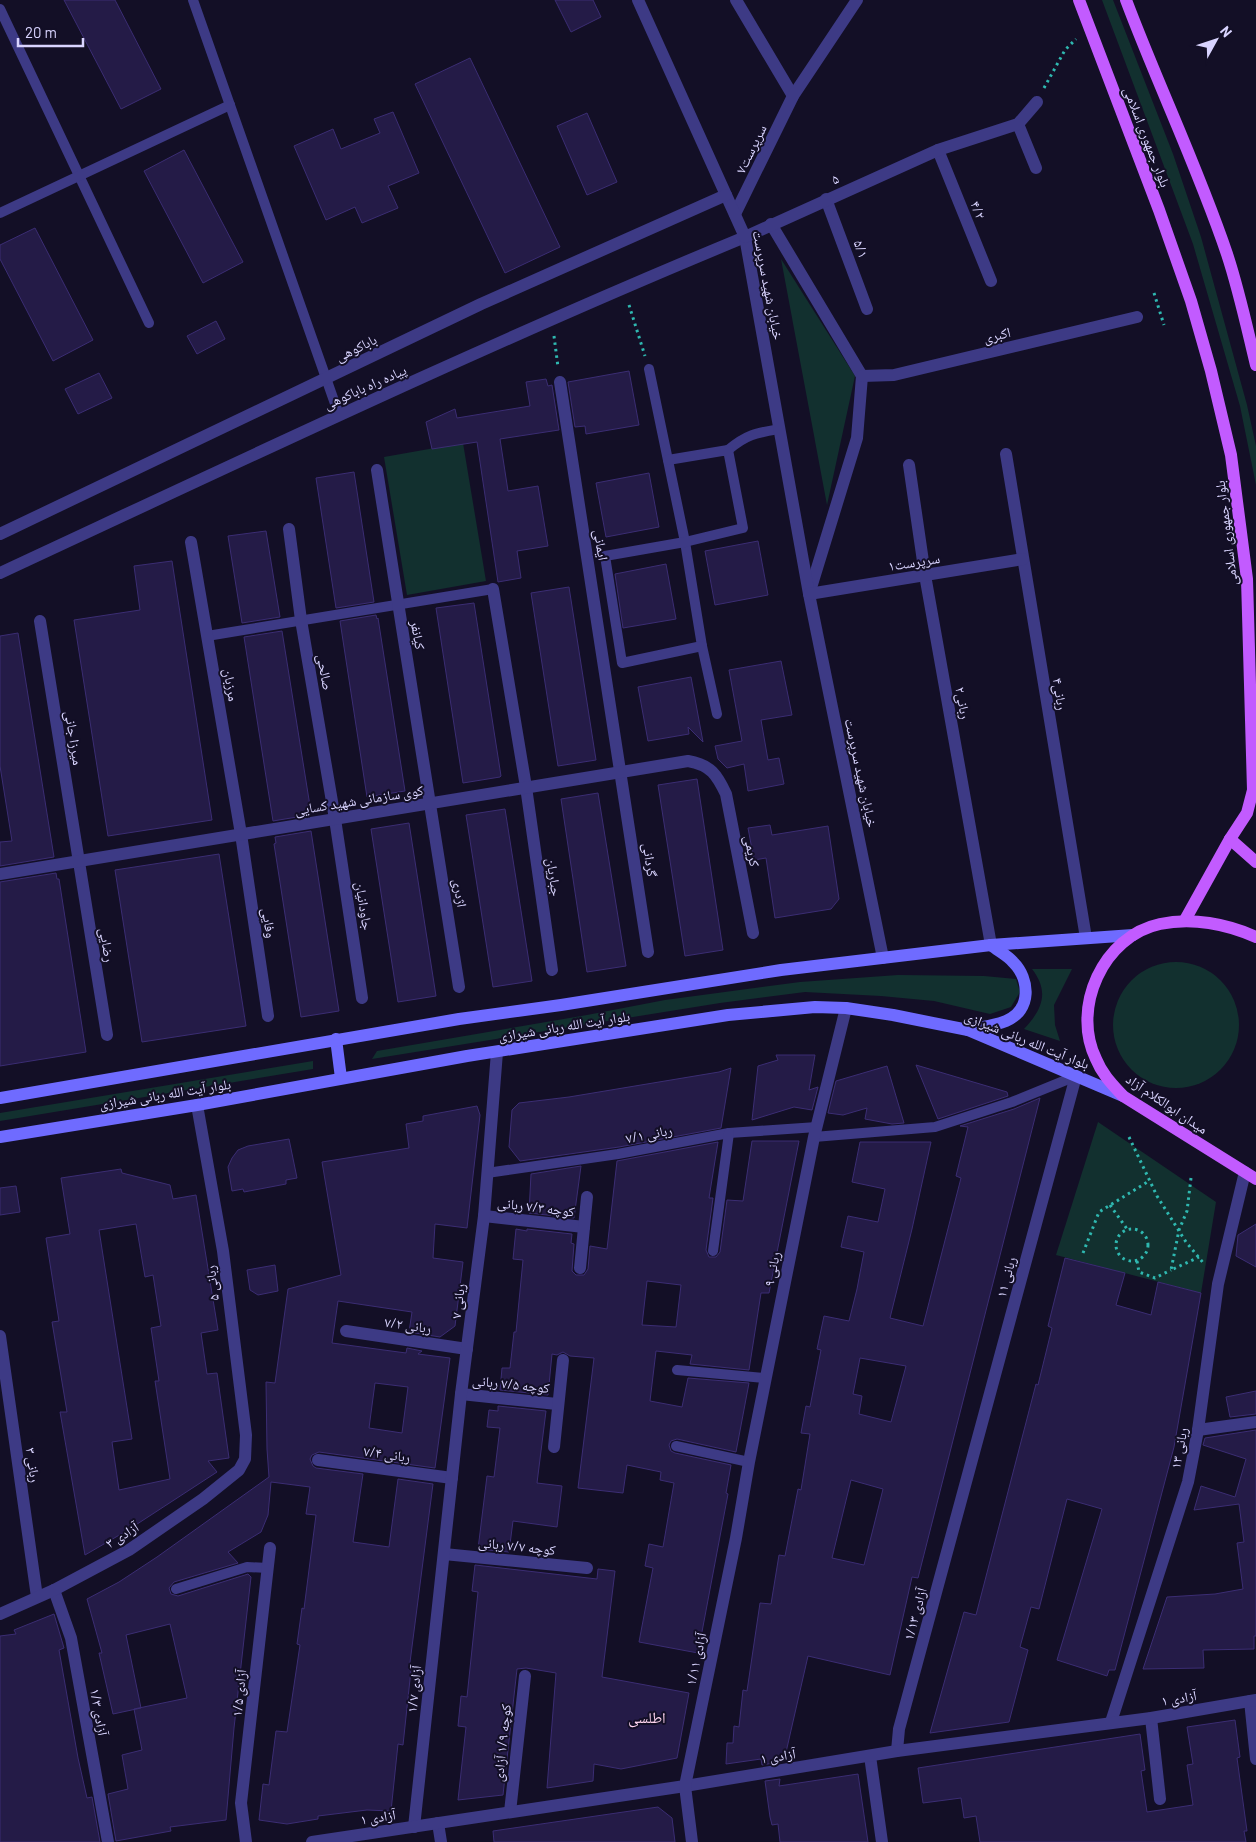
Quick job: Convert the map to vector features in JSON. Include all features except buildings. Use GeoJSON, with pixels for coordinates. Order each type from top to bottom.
{"type":"FeatureCollection","features":[{"type":"Feature","properties":{"kind":"main road","name":"بلوار جمهوری اسلامی"},"geometry":{"type":"LineString","coordinates":[[1079,0],[1159,210],[1191,301],[1211,371],[1231,455],[1247,579],[1253,790],[1247,813],[1230,839],[1185,920]]}},
{"type":"Feature","properties":{"kind":"main road"},"geometry":{"type":"LineString","coordinates":[[1126,0],[1228,255],[1256,365]]}},
{"type":"Feature","properties":{"kind":"main road"},"geometry":{"type":"LineString","coordinates":[[1230,839],[1256,862]]}},
{"type":"Feature","properties":{"kind":"main road","name":"میدان ابوالکلام آزاد"},"geometry":{"type":"LineString","coordinates":[[1251,1175],[1123,1096],[1107,1078],[1095,1058],[1088,1036],[1087,1013],[1091,989],[1101,968],[1115,950],[1133,935],[1158,924],[1185,920],[1238,929],[1256,937]]}},
{"type":"Feature","properties":{"kind":"main road","name":"بلوار آیت الله ربانی شیرازی"},"geometry":{"type":"LineString","coordinates":[[0,1098],[336,1039],[780,970],[991,945],[1133,935]]}},
{"type":"Feature","properties":{"kind":"main road"},"geometry":{"type":"LineString","coordinates":[[968,1030],[1008,1020],[1019,1012],[1026,1001],[1026,989],[1014,962],[991,945]]}},
{"type":"Feature","properties":{"kind":"main road","name":"بلوار آیت الله ربانی شیرازی"},"geometry":{"type":"LineString","coordinates":[[0,1137],[197,1105],[341,1078],[497,1052],[728,1016],[815,1007],[846,1008],[893,1015],[968,1030],[1123,1096]]}},
{"type":"Feature","properties":{"kind":"main road"},"geometry":{"type":"LineString","coordinates":[[336,1039],[341,1078]]}},
{"type":"Feature","properties":{"kind":"street","name":"خیابان شهید سرپرست"},"geometry":{"type":"LineString","coordinates":[[638,0],[746,238],[809,594],[883,958]]}},
{"type":"Feature","properties":{"kind":"street"},"geometry":{"type":"LineString","coordinates":[[736,0],[793,96]]}},
{"type":"Feature","properties":{"kind":"street","name":"سرپرست۷"},"geometry":{"type":"LineString","coordinates":[[735,214],[793,96],[856,0]]}},
{"type":"Feature","properties":{"kind":"street"},"geometry":{"type":"LineString","coordinates":[[1036,168],[1018,124],[1037,102]]}},
{"type":"Feature","properties":{"kind":"street","name":"۵"},"geometry":{"type":"LineString","coordinates":[[746,238],[771,224],[938,150],[1018,124]]}},
{"type":"Feature","properties":{"kind":"street","name":"۴/۲"},"geometry":{"type":"LineString","coordinates":[[938,150],[991,281]]}},
{"type":"Feature","properties":{"kind":"street","name":"باباکوهی"},"geometry":{"type":"LineString","coordinates":[[0,534],[482,304],[726,195]]}},
{"type":"Feature","properties":{"kind":"street","name":"۵/۱"},"geometry":{"type":"LineString","coordinates":[[826,200],[867,309]]}},
{"type":"Feature","properties":{"kind":"street","name":"خیابان شهید سرپرست"},"geometry":{"type":"LineString","coordinates":[[771,224],[862,376],[856,438],[809,594]]}},
{"type":"Feature","properties":{"kind":"street","name":"پیاده راه باباکوهی"},"geometry":{"type":"LineString","coordinates":[[0,573],[340,415],[623,288],[746,238]]}},
{"type":"Feature","properties":{"kind":"street","name":"اکبری"},"geometry":{"type":"LineString","coordinates":[[862,376],[894,375],[1137,317]]}},
{"type":"Feature","properties":{"kind":"street","name":"ایمانی"},"geometry":{"type":"LineString","coordinates":[[560,382],[621,773]]}},
{"type":"Feature","properties":{"kind":"street","name":"ربانی۴"},"geometry":{"type":"LineString","coordinates":[[1006,454],[1086,938]]}},
{"type":"Feature","properties":{"kind":"street","name":"ربانی۲"},"geometry":{"type":"LineString","coordinates":[[909,465],[925,575],[991,945]]}},
{"type":"Feature","properties":{"kind":"street","name":"کیانفر"},"geometry":{"type":"LineString","coordinates":[[377,470],[397,605],[431,804]]}},
{"type":"Feature","properties":{"kind":"street","name":"صالحی"},"geometry":{"type":"LineString","coordinates":[[289,529],[335,819]]}},
{"type":"Feature","properties":{"kind":"street","name":"مرزبان"},"geometry":{"type":"LineString","coordinates":[[190,542],[241,834]]}},
{"type":"Feature","properties":{"kind":"street","name":"سرپرست۱"},"geometry":{"type":"LineString","coordinates":[[809,594],[1023,559]]}},
{"type":"Feature","properties":{"kind":"street","name":"جباریان"},"geometry":{"type":"LineString","coordinates":[[494,589],[526,787],[552,970]]}},
{"type":"Feature","properties":{"kind":"street","name":"میرزا جانی"},"geometry":{"type":"LineString","coordinates":[[40,621],[78,861]]}},
{"type":"Feature","properties":{"kind":"street","name":"کوی سازمانی شهید کسایی"},"geometry":{"type":"LineString","coordinates":[[0,874],[688,761],[702,763],[718,776]]}},
{"type":"Feature","properties":{"kind":"street","name":"گردانی"},"geometry":{"type":"LineString","coordinates":[[621,773],[648,952]]}},
{"type":"Feature","properties":{"kind":"street","name":"کریمی"},"geometry":{"type":"LineString","coordinates":[[718,776],[726,794],[753,933]]}},
{"type":"Feature","properties":{"kind":"street","name":"اژدری"},"geometry":{"type":"LineString","coordinates":[[431,804],[459,987]]}},
{"type":"Feature","properties":{"kind":"street","name":"جاودانیان"},"geometry":{"type":"LineString","coordinates":[[335,819],[362,998]]}},
{"type":"Feature","properties":{"kind":"street","name":"وفایی"},"geometry":{"type":"LineString","coordinates":[[241,834],[268,1016]]}},
{"type":"Feature","properties":{"kind":"street","name":"رضایی"},"geometry":{"type":"LineString","coordinates":[[78,861],[107,1035]]}},
{"type":"Feature","properties":{"kind":"street","name":"ربانی ۹"},"geometry":{"type":"LineString","coordinates":[[736,1538],[765,1378],[815,1132],[846,1008]]}},
{"type":"Feature","properties":{"kind":"street","name":"ربانی ۷"},"geometry":{"type":"LineString","coordinates":[[444,1554],[461,1394],[484,1216],[497,1052]]}},
{"type":"Feature","properties":{"kind":"street","name":"ربانی ۱۱"},"geometry":{"type":"LineString","coordinates":[[965,1486],[1076,1076]]}},
{"type":"Feature","properties":{"kind":"street","name":"ربانی ۵"},"geometry":{"type":"LineString","coordinates":[[197,1105],[223,1251],[246,1435],[246,1459]]}},
{"type":"Feature","properties":{"kind":"street","name":"ربانی ۱۳"},"geometry":{"type":"LineString","coordinates":[[1111,1722],[1188,1482],[1198,1430],[1218,1284],[1251,1175]]}},
{"type":"Feature","properties":{"kind":"street"},"geometry":{"type":"LineString","coordinates":[[580,1268],[587,1197]]}},
{"type":"Feature","properties":{"kind":"street","name":"کوچه ۷/۳ ربانی"},"geometry":{"type":"LineString","coordinates":[[484,1216],[584,1227]]}},
{"type":"Feature","properties":{"kind":"street","name":"ربانی ۷/۲"},"geometry":{"type":"LineString","coordinates":[[346,1331],[467,1349]]}},
{"type":"Feature","properties":{"kind":"street","name":"ربانی ۳"},"geometry":{"type":"LineString","coordinates":[[0,1336],[37,1597]]}},
{"type":"Feature","properties":{"kind":"street"},"geometry":{"type":"LineString","coordinates":[[554,1447],[563,1360]]}},
{"type":"Feature","properties":{"kind":"street","name":"کوچه ۷/۵ ربانی"},"geometry":{"type":"LineString","coordinates":[[461,1394],[558,1404]]}},
{"type":"Feature","properties":{"kind":"street"},"geometry":{"type":"LineString","coordinates":[[1198,1430],[1256,1422]]}},
{"type":"Feature","properties":{"kind":"street","name":"۳ آزادی"},"geometry":{"type":"LineString","coordinates":[[0,1614],[54,1590],[129,1550],[203,1499],[239,1470],[246,1459]]}},
{"type":"Feature","properties":{"kind":"street","name":"ربانی ۷/۴"},"geometry":{"type":"LineString","coordinates":[[318,1460],[452,1478]]}},
{"type":"Feature","properties":{"kind":"street","name":"آزادی ۱/۱۳"},"geometry":{"type":"LineString","coordinates":[[896,1751],[899,1729],[965,1486]]}},
{"type":"Feature","properties":{"kind":"street","name":"آزادی ۱/۱۱"},"geometry":{"type":"LineString","coordinates":[[692,1842],[684,1786],[736,1538]]}},
{"type":"Feature","properties":{"kind":"street","name":"آزادی ۱/۵"},"geometry":{"type":"LineString","coordinates":[[246,1842],[242,1803],[270,1548]]}},
{"type":"Feature","properties":{"kind":"street","name":"کوچه ۷/۷ ربانی"},"geometry":{"type":"LineString","coordinates":[[444,1554],[587,1568]]}},
{"type":"Feature","properties":{"kind":"street","name":"آزادی ۱/۷"},"geometry":{"type":"LineString","coordinates":[[414,1827],[444,1554]]}},
{"type":"Feature","properties":{"kind":"street","name":"آزادی ۱/۳"},"geometry":{"type":"LineString","coordinates":[[54,1590],[71,1638],[108,1842]]}},
{"type":"Feature","properties":{"kind":"street","name":"کوچه ۱/۹ آزادی"},"geometry":{"type":"LineString","coordinates":[[510,1812],[525,1676]]}},
{"type":"Feature","properties":{"kind":"street"},"geometry":{"type":"LineString","coordinates":[[1253,1701],[1256,1759]]}},
{"type":"Feature","properties":{"kind":"street","name":"آزادی ۱"},"geometry":{"type":"LineString","coordinates":[[312,1842],[340,1840],[896,1751],[1151,1718],[1253,1701]]}},
{"type":"Feature","properties":{"kind":"street"},"geometry":{"type":"LineString","coordinates":[[1151,1718],[1160,1799]]}},
{"type":"Feature","properties":{"kind":"street"},"geometry":{"type":"LineString","coordinates":[[870,1756],[882,1842]]}},
{"type":"Feature","properties":{"kind":"street"},"geometry":{"type":"LineString","coordinates":[[438,1823],[441,1842]]}},
{"type":"Feature","properties":{"kind":"lane"},"geometry":{"type":"LineString","coordinates":[[193,0],[340,415]]}},
{"type":"Feature","properties":{"kind":"lane"},"geometry":{"type":"LineString","coordinates":[[0,9],[150,322]]}},
{"type":"Feature","properties":{"kind":"lane"},"geometry":{"type":"LineString","coordinates":[[0,213],[230,105]]}},
{"type":"Feature","properties":{"kind":"lane"},"geometry":{"type":"LineString","coordinates":[[649,369],[685,542],[702,646],[717,714]]}},
{"type":"Feature","properties":{"kind":"lane"},"geometry":{"type":"LineString","coordinates":[[668,460],[728,450],[743,438],[759,433],[780,430]]}},
{"type":"Feature","properties":{"kind":"lane"},"geometry":{"type":"LineString","coordinates":[[702,646],[622,662],[605,556],[685,542],[743,528],[728,450]]}},
{"type":"Feature","properties":{"kind":"lane"},"geometry":{"type":"LineString","coordinates":[[207,636],[494,589]]}},
{"type":"Feature","properties":{"kind":"lane","name":"ربانی ۷/۱"},"geometry":{"type":"LineString","coordinates":[[487,1173],[618,1154],[729,1133],[815,1132],[935,1127],[1012,1102],[1076,1076]]}},
{"type":"Feature","properties":{"kind":"lane"},"geometry":{"type":"LineString","coordinates":[[713,1251],[729,1133]]}},
{"type":"Feature","properties":{"kind":"lane"},"geometry":{"type":"LineString","coordinates":[[677,1370],[765,1378]]}},
{"type":"Feature","properties":{"kind":"lane"},"geometry":{"type":"LineString","coordinates":[[676,1446],[749,1462]]}},
{"type":"Feature","properties":{"kind":"lane"},"geometry":{"type":"LineString","coordinates":[[176,1589],[246,1567],[268,1568]]}},
{"type":"Feature","properties":{"kind":"path"},"geometry":{"type":"LineString","coordinates":[[1037,102],[1065,50],[1089,26]]}},
{"type":"Feature","properties":{"kind":"path"},"geometry":{"type":"LineString","coordinates":[[623,288],[638,328],[649,369]]}},
{"type":"Feature","properties":{"kind":"path"},"geometry":{"type":"LineString","coordinates":[[1154,293],[1164,325]]}},
{"type":"Feature","properties":{"kind":"path"},"geometry":{"type":"LineString","coordinates":[[552,320],[560,382]]}},
{"type":"Feature","properties":{"kind":"path"},"geometry":{"type":"LineString","coordinates":[[1129,1137],[1149,1181],[1179,1230],[1218,1284]]}},
{"type":"Feature","properties":{"kind":"path"},"geometry":{"type":"LineString","coordinates":[[1171,1270],[1179,1230],[1188,1211],[1191,1178]]}},
{"type":"Feature","properties":{"kind":"path"},"geometry":{"type":"LineString","coordinates":[[1084,1253],[1099,1212],[1149,1181]]}},
{"type":"Feature","properties":{"kind":"path"},"geometry":{"type":"LineString","coordinates":[[1110,1205],[1127,1230]]}},
{"type":"Feature","properties":{"kind":"path"},"geometry":{"type":"LineString","coordinates":[[1127,1230],[1140,1230],[1148,1240],[1147,1252],[1138,1261],[1125,1260],[1117,1250],[1117,1238],[1127,1230]]}},
{"type":"Feature","properties":{"kind":"path"},"geometry":{"type":"LineString","coordinates":[[1138,1261],[1139,1272],[1154,1278],[1199,1257]]}},
{"type":"Feature","properties":{"kind":"green space"},"geometry":{"type":"Polygon","coordinates":[[[1102,0],[1113,0],[1173,154],[1201,237],[1247,405],[1256,446],[1256,485],[1240,406],[1193,244],[1102,0]]]}},
{"type":"Feature","properties":{"kind":"green space"},"geometry":{"type":"Polygon","coordinates":[[[781,259],[855,376],[827,505],[781,259]]]}},
{"type":"Feature","properties":{"kind":"green space"},"geometry":{"type":"Polygon","coordinates":[[[463,443],[486,581],[407,595],[384,457],[463,443]]]}},
{"type":"Feature","properties":{"kind":"green space"},"geometry":{"type":"Polygon","coordinates":[[[1176,962],[1200,966],[1221,980],[1235,1001],[1239,1025],[1235,1049],[1221,1070],[1200,1084],[1176,1088],[1152,1084],[1131,1070],[1117,1049],[1113,1025],[1117,1001],[1131,980],[1152,966],[1176,962]]]}},
{"type":"Feature","properties":{"kind":"green space"},"geometry":{"type":"Polygon","coordinates":[[[1032,969],[1072,969],[1054,1005],[1055,1025],[1060,1041],[1024,1029],[1035,1015],[1042,1000],[1041,985],[1032,969]]]}},
{"type":"Feature","properties":{"kind":"green space"},"geometry":{"type":"Polygon","coordinates":[[[898,975],[984,976],[1016,979],[1020,992],[1011,1007],[990,1014],[934,1001],[805,992],[720,1003],[372,1059],[377,1051],[665,1000],[800,982],[898,975]]]}},
{"type":"Feature","properties":{"kind":"green space"},"geometry":{"type":"Polygon","coordinates":[[[313,1061],[313,1069],[0,1121],[0,1113],[313,1061]]]}},
{"type":"Feature","properties":{"kind":"green space"},"geometry":{"type":"Polygon","coordinates":[[[1098,1122],[1216,1202],[1201,1293],[1056,1255],[1098,1122]]]}},
{"type":"Feature","properties":{"kind":"district","name":"اطلسی"},"geometry":{"type":"Point","coordinates":[647,1718]}}]}
